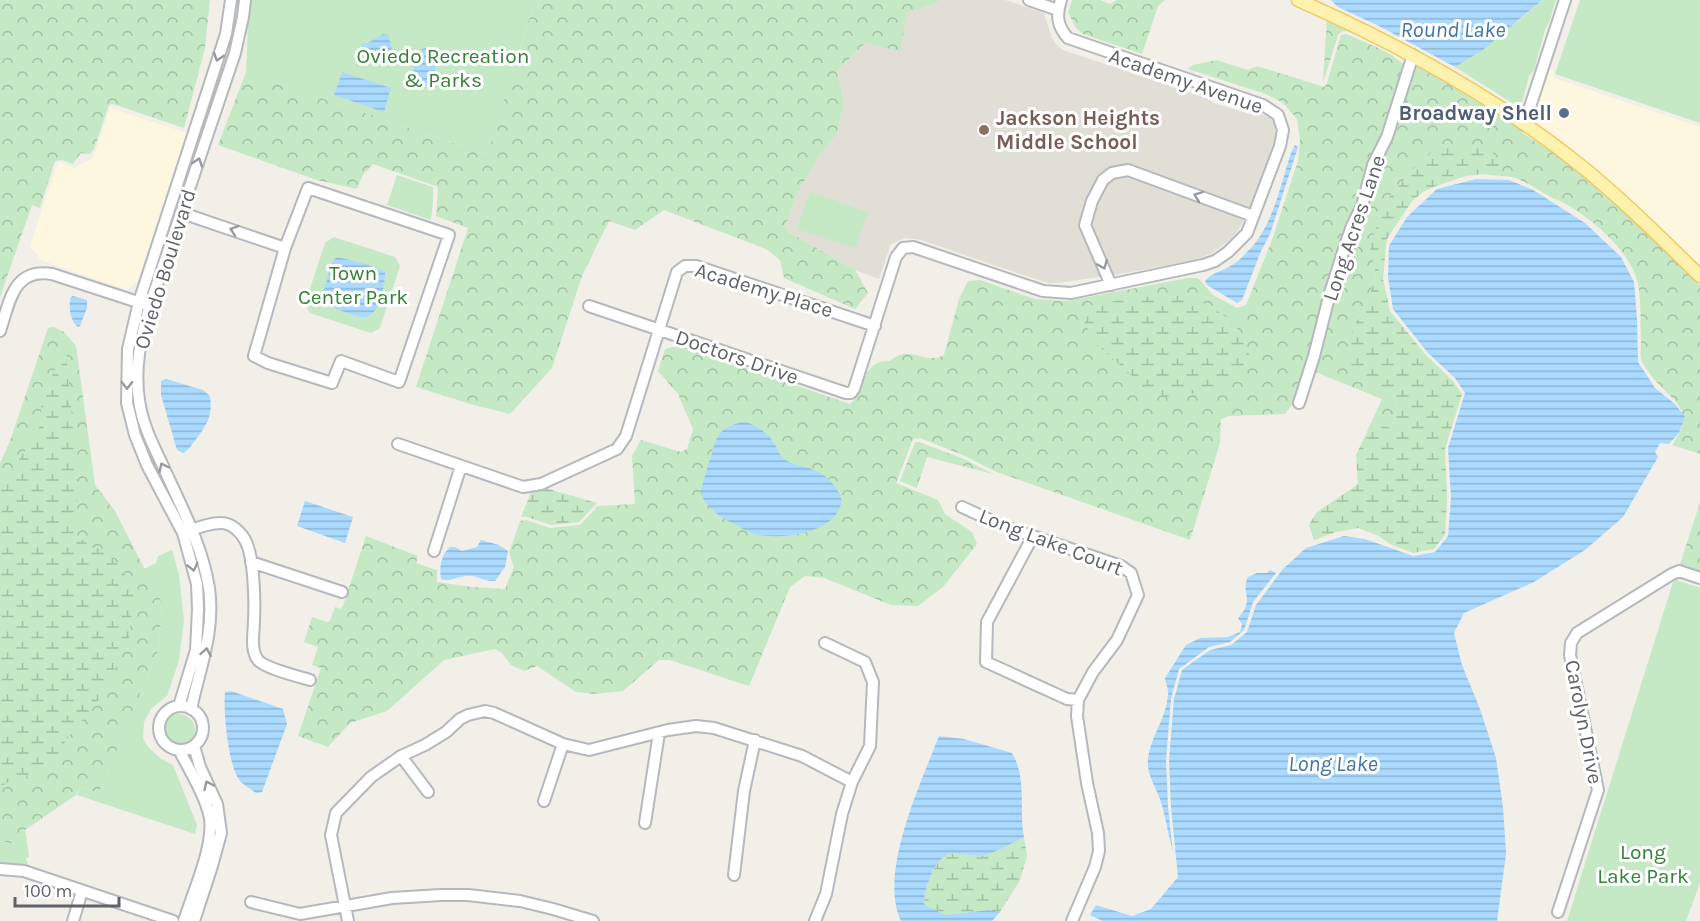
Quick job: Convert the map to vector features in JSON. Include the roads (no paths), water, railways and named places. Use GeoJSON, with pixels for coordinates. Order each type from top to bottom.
{"type":"FeatureCollection","features":[{"type":"Feature","properties":{"kind":"main road"},"geometry":{"type":"LineString","coordinates":[[1298,0],[1342,19],[1413,55],[1524,125],[1579,165],[1640,218],[1700,276]]}},
{"type":"Feature","properties":{"kind":"street","name":"Oviedo Boulevard"},"geometry":{"type":"LineString","coordinates":[[191,709],[205,658],[210,623],[209,589],[202,558],[188,532],[146,429],[137,389],[138,359],[144,304],[163,228],[226,34],[231,0]]}},
{"type":"Feature","properties":{"kind":"street","name":"Oviedo Boulevard"},"geometry":{"type":"LineString","coordinates":[[144,304],[182,213],[235,52],[245,0]]}},
{"type":"Feature","properties":{"kind":"street"},"geometry":{"type":"LineString","coordinates":[[1029,0],[1059,5]]}},
{"type":"Feature","properties":{"kind":"street"},"geometry":{"type":"LineString","coordinates":[[1524,125],[1565,0]]}},
{"type":"Feature","properties":{"kind":"street","name":"Academy Avenue"},"geometry":{"type":"LineString","coordinates":[[876,326],[896,257],[903,248],[914,247],[1044,291],[1071,293],[1215,261],[1228,252],[1247,232],[1280,146],[1283,130],[1278,115],[1263,105],[1068,38],[1061,31],[1058,22],[1059,5]]}},
{"type":"Feature","properties":{"kind":"street","name":"Long Acres Lane"},"geometry":{"type":"LineString","coordinates":[[1299,403],[1345,246],[1362,206],[1373,165],[1387,138],[1413,55]]}},
{"type":"Feature","properties":{"kind":"street"},"geometry":{"type":"LineString","coordinates":[[1111,285],[1085,225],[1092,201],[1103,180],[1112,173],[1128,170],[1253,216]]}},
{"type":"Feature","properties":{"kind":"street"},"geometry":{"type":"LineString","coordinates":[[308,188],[449,235],[399,382],[341,362],[332,383],[268,363],[254,356],[285,248],[308,188]]}},
{"type":"Feature","properties":{"kind":"street"},"geometry":{"type":"LineString","coordinates":[[163,228],[171,219],[182,213],[285,248]]}},
{"type":"Feature","properties":{"kind":"street","name":"Academy Place"},"geometry":{"type":"LineString","coordinates":[[659,330],[677,273],[685,266],[696,266],[876,326]]}},
{"type":"Feature","properties":{"kind":"street"},"geometry":{"type":"LineString","coordinates":[[0,331],[14,290],[20,281],[30,274],[42,272],[52,274],[144,304]]}},
{"type":"Feature","properties":{"kind":"street"},"geometry":{"type":"LineString","coordinates":[[589,306],[659,330]]}},
{"type":"Feature","properties":{"kind":"street","name":"Doctors Drive"},"geometry":{"type":"LineString","coordinates":[[398,444],[523,487],[541,484],[617,449],[626,436],[659,330],[851,393],[876,326]]}},
{"type":"Feature","properties":{"kind":"street"},"geometry":{"type":"LineString","coordinates":[[434,551],[461,466]]}},
{"type":"Feature","properties":{"kind":"street","name":"Long Lake Court"},"geometry":{"type":"LineString","coordinates":[[962,507],[1003,526],[1121,566],[1131,573],[1138,595],[1117,640],[1093,672],[1078,700]]}},
{"type":"Feature","properties":{"kind":"street"},"geometry":{"type":"LineString","coordinates":[[188,532],[220,523],[229,524],[238,531],[246,542],[250,562],[255,618],[253,648],[258,660],[265,665],[310,680]]}},
{"type":"Feature","properties":{"kind":"street","name":"Oviedo Boulevard"},"geometry":{"type":"LineString","coordinates":[[179,706],[196,650],[197,584],[188,532]]}},
{"type":"Feature","properties":{"kind":"street"},"geometry":{"type":"LineString","coordinates":[[1033,536],[987,622],[986,662],[1067,699],[1078,700],[1077,716],[1085,771],[1098,833],[1099,851],[1095,867],[1072,921]]}},
{"type":"Feature","properties":{"kind":"street"},"geometry":{"type":"LineString","coordinates":[[250,562],[342,592]]}},
{"type":"Feature","properties":{"kind":"street","name":"Carolyn Drive"},"geometry":{"type":"LineString","coordinates":[[1558,912],[1598,790],[1570,655],[1571,643],[1577,633],[1672,574],[1679,571],[1700,578]]}},
{"type":"Feature","properties":{"kind":"street"},"geometry":{"type":"LineString","coordinates":[[815,921],[826,894],[842,814],[852,782],[870,746],[873,682],[865,662],[825,643]]}},
{"type":"Feature","properties":{"kind":"street"},"geometry":{"type":"LineString","coordinates":[[179,706],[191,709],[202,721],[203,730],[200,739],[186,750],[168,747],[161,740],[158,731],[159,722],[171,708],[179,706]]}},
{"type":"Feature","properties":{"kind":"street"},"geometry":{"type":"LineString","coordinates":[[348,921],[331,835],[336,813],[371,777],[401,756],[446,732],[468,715],[485,711],[494,713],[563,744],[590,750],[668,730],[696,726],[714,728],[802,756],[852,782]]}},
{"type":"Feature","properties":{"kind":"street"},"geometry":{"type":"LineString","coordinates":[[645,823],[659,733]]}},
{"type":"Feature","properties":{"kind":"street"},"geometry":{"type":"LineString","coordinates":[[734,875],[744,791],[755,740]]}},
{"type":"Feature","properties":{"kind":"street"},"geometry":{"type":"LineString","coordinates":[[544,801],[563,744]]}},
{"type":"Feature","properties":{"kind":"street"},"geometry":{"type":"LineString","coordinates":[[194,746],[200,767],[217,804],[221,833],[194,921]]}},
{"type":"Feature","properties":{"kind":"street"},"geometry":{"type":"LineString","coordinates":[[179,750],[209,816],[211,834],[184,921]]}},
{"type":"Feature","properties":{"kind":"street"},"geometry":{"type":"LineString","coordinates":[[401,756],[428,792]]}},
{"type":"Feature","properties":{"kind":"street"},"geometry":{"type":"LineString","coordinates":[[0,869],[24,871],[173,921]]}},
{"type":"Feature","properties":{"kind":"street"},"geometry":{"type":"LineString","coordinates":[[73,921],[82,891]]}},
{"type":"Feature","properties":{"kind":"street"},"geometry":{"type":"LineString","coordinates":[[251,902],[300,914],[392,898],[468,895],[520,901],[593,921]]}},
{"type":"Feature","properties":{"kind":"water","name":"Round Lake"},"geometry":{"type":"Polygon","coordinates":[[[1331,0],[1542,0],[1484,49],[1455,67],[1379,26],[1338,7],[1331,0]]]}},
{"type":"Feature","properties":{"kind":"water"},"geometry":{"type":"Polygon","coordinates":[[[383,34],[388,35],[392,47],[389,59],[386,61],[362,52],[362,44],[383,34]]]}},
{"type":"Feature","properties":{"kind":"water"},"geometry":{"type":"Polygon","coordinates":[[[425,48],[434,55],[436,66],[429,82],[425,86],[418,87],[414,85],[413,71],[422,49],[425,48]]]}},
{"type":"Feature","properties":{"kind":"water"},"geometry":{"type":"Polygon","coordinates":[[[342,72],[391,88],[384,112],[334,95],[342,72]]]}},
{"type":"Feature","properties":{"kind":"water"},"geometry":{"type":"Polygon","coordinates":[[[1295,145],[1298,147],[1270,234],[1242,300],[1237,303],[1207,285],[1205,281],[1238,261],[1263,231],[1295,145]]]}},
{"type":"Feature","properties":{"kind":"water","name":"Long Lake"},"geometry":{"type":"Polygon","coordinates":[[[1476,179],[1509,180],[1533,190],[1585,223],[1621,257],[1634,282],[1638,362],[1655,388],[1675,404],[1685,417],[1679,433],[1669,444],[1660,443],[1655,452],[1658,457],[1623,517],[1585,550],[1534,582],[1464,613],[1454,633],[1462,665],[1496,758],[1503,807],[1506,854],[1497,921],[1103,921],[1090,915],[1096,905],[1132,916],[1151,909],[1178,877],[1169,760],[1174,699],[1182,670],[1210,650],[1231,645],[1247,632],[1256,605],[1283,569],[1306,548],[1344,536],[1365,539],[1413,556],[1435,552],[1448,536],[1451,498],[1448,448],[1465,393],[1455,378],[1428,353],[1393,309],[1388,277],[1389,246],[1407,217],[1437,189],[1476,179]]]}},
{"type":"Feature","properties":{"kind":"water"},"geometry":{"type":"Polygon","coordinates":[[[337,257],[363,263],[385,272],[380,300],[373,313],[361,317],[325,304],[321,300],[332,262],[337,257]]]}},
{"type":"Feature","properties":{"kind":"water"},"geometry":{"type":"Polygon","coordinates":[[[73,296],[87,300],[87,308],[78,327],[70,313],[70,301],[73,296]]]}},
{"type":"Feature","properties":{"kind":"water"},"geometry":{"type":"Polygon","coordinates":[[[166,379],[203,390],[210,396],[211,409],[206,424],[191,446],[183,453],[177,450],[161,395],[161,381],[166,379]]]}},
{"type":"Feature","properties":{"kind":"water"},"geometry":{"type":"Polygon","coordinates":[[[746,422],[766,434],[786,461],[819,472],[831,482],[842,501],[831,520],[814,530],[803,533],[781,536],[760,535],[751,533],[726,520],[709,506],[701,491],[716,440],[727,427],[746,422]]]}},
{"type":"Feature","properties":{"kind":"water"},"geometry":{"type":"Polygon","coordinates":[[[305,501],[353,517],[345,543],[297,526],[305,501]]]}},
{"type":"Feature","properties":{"kind":"water"},"geometry":{"type":"Polygon","coordinates":[[[481,540],[499,545],[508,551],[505,567],[495,581],[469,576],[450,580],[441,579],[441,562],[450,547],[462,551],[477,547],[481,540]]]}},
{"type":"Feature","properties":{"kind":"water"},"geometry":{"type":"Polygon","coordinates":[[[1270,570],[1276,573],[1253,602],[1244,630],[1230,642],[1209,647],[1179,669],[1171,699],[1166,760],[1173,852],[1163,808],[1148,764],[1152,742],[1167,704],[1168,692],[1165,678],[1186,645],[1200,638],[1228,637],[1240,632],[1242,624],[1238,618],[1246,606],[1248,577],[1257,573],[1267,573],[1270,570]]]}},
{"type":"Feature","properties":{"kind":"water"},"geometry":{"type":"Polygon","coordinates":[[[231,691],[283,709],[287,724],[262,792],[256,793],[244,784],[234,770],[225,711],[225,692],[231,691]]]}},
{"type":"Feature","properties":{"kind":"water"},"geometry":{"type":"Polygon","coordinates":[[[939,736],[964,739],[1012,753],[1020,772],[1024,837],[986,855],[955,854],[942,858],[934,869],[924,898],[924,904],[945,915],[988,910],[1000,912],[992,921],[901,921],[895,901],[898,854],[913,803],[939,736]]]}},
{"type":"Feature","properties":{"kind":"place","name":"Broadway Shell"},"geometry":{"type":"Point","coordinates":[1564,113]}},
{"type":"Feature","properties":{"kind":"place","name":"Jackson Heights Middle School"},"geometry":{"type":"Point","coordinates":[984,130]}},
{"type":"Feature","properties":{"kind":"park label","name":"Oviedo Recreation & Parks"},"geometry":{"type":"Point","coordinates":[443,68]}},
{"type":"Feature","properties":{"kind":"park label","name":"Town Center Park"},"geometry":{"type":"Point","coordinates":[353,285]}},
{"type":"Feature","properties":{"kind":"park label","name":"Long Lake Park"},"geometry":{"type":"Point","coordinates":[1643,864]}}]}
